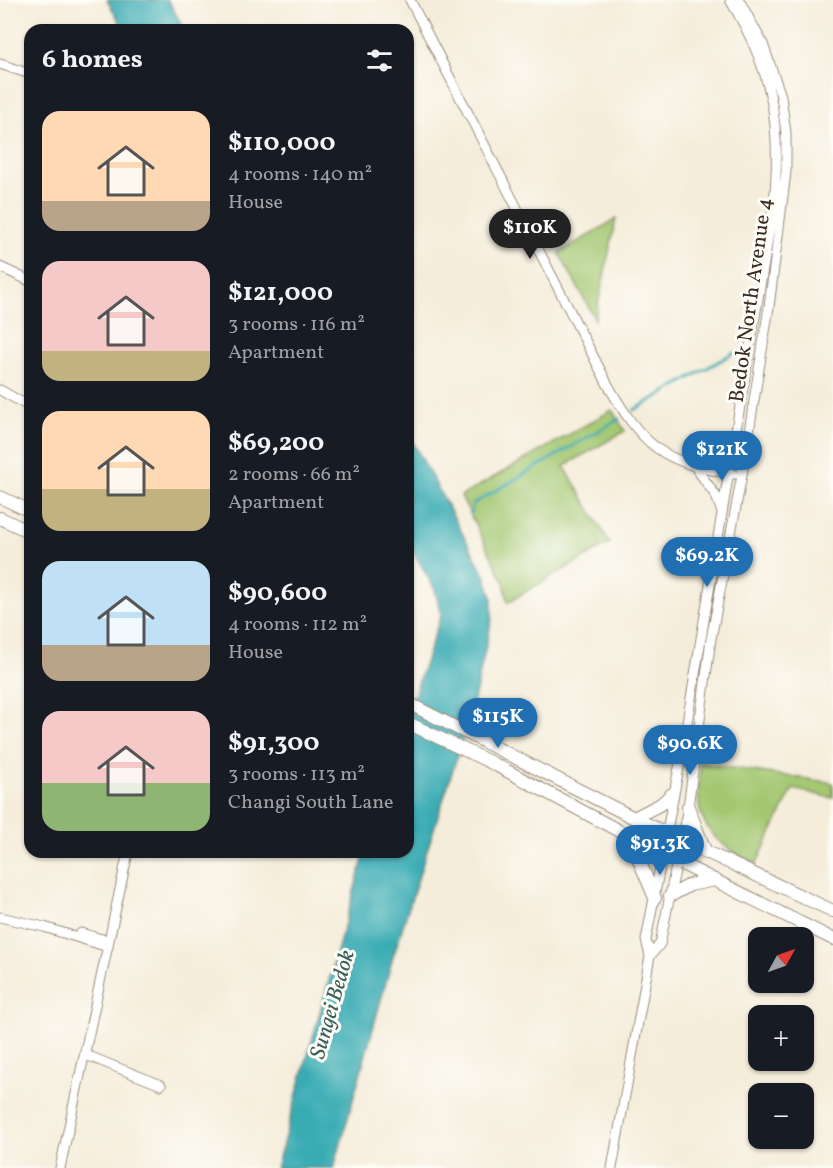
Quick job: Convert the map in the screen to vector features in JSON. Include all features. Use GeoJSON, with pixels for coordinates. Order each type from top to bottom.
{"type":"FeatureCollection","features":[{"type":"Feature","properties":{"kind":"street"},"geometry":{"type":"LineString","coordinates":[[410,0],[617,400],[636,430],[664,454],[696,468],[742,475]]}},
{"type":"Feature","properties":{"kind":"street","name":"Bedok North Avenue 4"},"geometry":{"type":"LineString","coordinates":[[650,956],[646,943],[664,855],[672,794],[682,752],[759,296],[777,171],[773,99],[756,49],[730,0]]}},
{"type":"Feature","properties":{"kind":"street","name":"Bedok North Avenue 4"},"geometry":{"type":"LineString","coordinates":[[650,956],[660,944],[688,807],[711,639],[742,475],[775,264],[786,172],[786,133],[781,96],[763,44],[739,0]]}},
{"type":"Feature","properties":{"kind":"street"},"geometry":{"type":"LineString","coordinates":[[0,64],[24,72]]}},
{"type":"Feature","properties":{"kind":"street"},"geometry":{"type":"LineString","coordinates":[[0,267],[24,278]]}},
{"type":"Feature","properties":{"kind":"street"},"geometry":{"type":"LineString","coordinates":[[0,390],[24,404]]}},
{"type":"Feature","properties":{"kind":"street"},"geometry":{"type":"LineString","coordinates":[[696,468],[716,496],[722,511]]}},
{"type":"Feature","properties":{"kind":"street"},"geometry":{"type":"LineString","coordinates":[[0,497],[24,509]]}},
{"type":"Feature","properties":{"kind":"street"},"geometry":{"type":"LineString","coordinates":[[0,518],[24,529]]}},
{"type":"Feature","properties":{"kind":"street"},"geometry":{"type":"LineString","coordinates":[[414,706],[633,818],[833,911]]}},
{"type":"Feature","properties":{"kind":"street"},"geometry":{"type":"LineString","coordinates":[[414,726],[464,749],[664,855],[833,939]]}},
{"type":"Feature","properties":{"kind":"street"},"geometry":{"type":"LineString","coordinates":[[633,818],[661,804],[672,794]]}},
{"type":"Feature","properties":{"kind":"street"},"geometry":{"type":"LineString","coordinates":[[688,807],[706,853]]}},
{"type":"Feature","properties":{"kind":"street"},"geometry":{"type":"LineString","coordinates":[[622,832],[638,858],[655,898]]}},
{"type":"Feature","properties":{"kind":"street"},"geometry":{"type":"LineString","coordinates":[[60,1168],[127,858]]}},
{"type":"Feature","properties":{"kind":"street"},"geometry":{"type":"LineString","coordinates":[[670,896],[690,885],[715,880]]}},
{"type":"Feature","properties":{"kind":"street"},"geometry":{"type":"LineString","coordinates":[[0,917],[44,927],[50,925],[108,944]]}},
{"type":"Feature","properties":{"kind":"street"},"geometry":{"type":"LineString","coordinates":[[612,1168],[650,956]]}},
{"type":"Feature","properties":{"kind":"street"},"geometry":{"type":"LineString","coordinates":[[86,1054],[161,1084]]}},
{"type":"Feature","properties":{"kind":"green space"},"geometry":{"type":"Polygon","coordinates":[[[616,219],[595,319],[559,253],[616,219]]]}},
{"type":"Feature","properties":{"kind":"green space"},"geometry":{"type":"Polygon","coordinates":[[[612,410],[625,431],[564,466],[610,543],[508,602],[504,582],[461,496],[612,410]]]}},
{"type":"Feature","properties":{"kind":"green space"},"geometry":{"type":"Polygon","coordinates":[[[700,763],[833,783],[833,798],[793,789],[756,864],[720,842],[702,817],[698,790],[700,763]]]}},
{"type":"Feature","properties":{"kind":"water"},"geometry":{"type":"Polygon","coordinates":[[[107,0],[168,0],[182,24],[121,24],[107,0]]]}},
{"type":"Feature","properties":{"kind":"water","name":"Sungei Bedok"},"geometry":{"type":"Polygon","coordinates":[[[414,444],[486,577],[492,597],[492,619],[471,713],[393,957],[334,1168],[276,1168],[363,858],[414,858],[414,695],[441,615],[435,590],[414,553],[414,444]]]}},
{"type":"Feature","properties":{"kind":"waterway"},"geometry":{"type":"LineString","coordinates":[[634,410],[735,352]]}},
{"type":"Feature","properties":{"kind":"waterway"},"geometry":{"type":"LineString","coordinates":[[471,513],[473,504],[619,419]]}}]}
